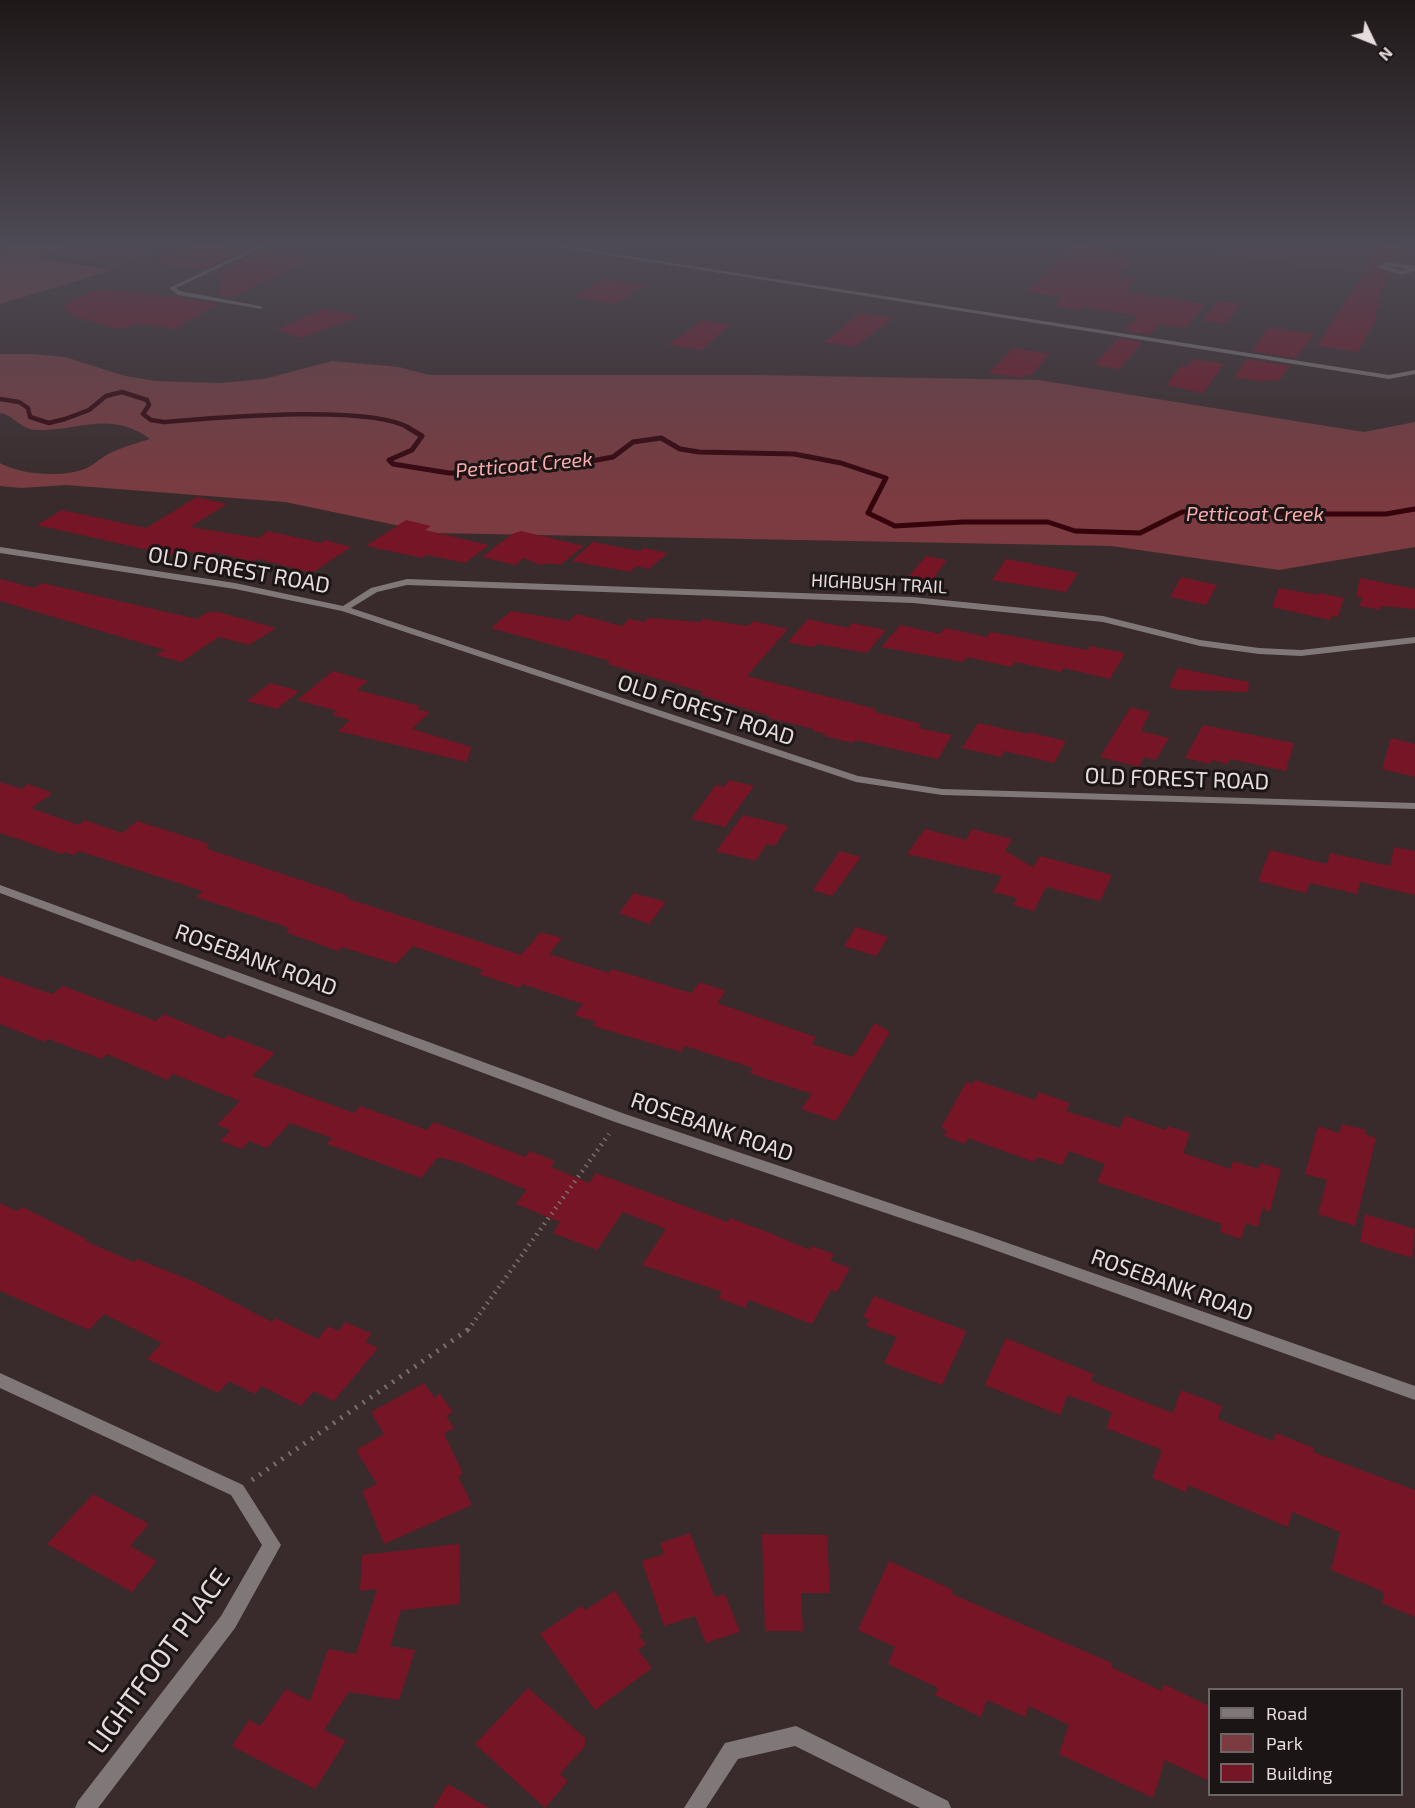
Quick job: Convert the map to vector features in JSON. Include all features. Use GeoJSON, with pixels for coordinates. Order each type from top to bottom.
{"type":"FeatureCollection","features":[{"type":"Feature","properties":{"kind":"street"},"geometry":{"type":"LineString","coordinates":[[1093,330],[1378,375],[1389,376],[1415,372]]}},
{"type":"Feature","properties":{"kind":"street","name":"OLD FOREST ROAD"},"geometry":{"type":"LineString","coordinates":[[0,549],[236,586],[344,609],[856,780],[942,792],[1415,806]]}},
{"type":"Feature","properties":{"kind":"street","name":"HIGHBUSH TRAIL"},"geometry":{"type":"LineString","coordinates":[[344,609],[374,590],[407,582],[913,600],[1103,619],[1200,643],[1259,651],[1301,653],[1415,640]]}},
{"type":"Feature","properties":{"kind":"street","name":"ROSEBANK ROAD"},"geometry":{"type":"LineString","coordinates":[[0,889],[620,1118],[977,1238],[1415,1393]]}},
{"type":"Feature","properties":{"kind":"street"},"geometry":{"type":"LineString","coordinates":[[0,1380],[237,1490]]}},
{"type":"Feature","properties":{"kind":"street","name":"LIGHTFOOT PLACE"},"geometry":{"type":"LineString","coordinates":[[85,1808],[228,1622],[272,1545],[237,1490]]}},
{"type":"Feature","properties":{"kind":"street"},"geometry":{"type":"LineString","coordinates":[[694,1808],[732,1750],[796,1736],[941,1808]]}},
{"type":"Feature","properties":{"kind":"path"},"geometry":{"type":"LineString","coordinates":[[237,1490],[466,1333],[620,1118]]}},
{"type":"Feature","properties":{"kind":"green space"},"geometry":{"type":"Polygon","coordinates":[[[0,354],[65,357],[125,376],[156,381],[219,383],[264,379],[332,361],[399,367],[429,375],[755,375],[1038,380],[1364,432],[1415,422],[1415,547],[1279,570],[1111,546],[434,533],[285,502],[66,485],[21,488],[0,486],[0,463],[19,470],[43,474],[67,473],[87,468],[110,453],[150,439],[135,430],[108,424],[31,429],[0,413],[0,354]]]}},
{"type":"Feature","properties":{"kind":"building"},"geometry":{"type":"Polygon","coordinates":[[[277,330],[322,330],[301,338],[277,330]]]}},
{"type":"Feature","properties":{"kind":"building"},"geometry":{"type":"Polygon","coordinates":[[[688,330],[724,330],[702,350],[668,345],[688,330]]]}},
{"type":"Feature","properties":{"kind":"building"},"geometry":{"type":"Polygon","coordinates":[[[839,330],[877,330],[854,347],[825,342],[839,330]]]}},
{"type":"Feature","properties":{"kind":"building"},"geometry":{"type":"Polygon","coordinates":[[[1125,330],[1154,330],[1149,335],[1125,330]]]}},
{"type":"Feature","properties":{"kind":"building"},"geometry":{"type":"Polygon","coordinates":[[[1266,330],[1290,330],[1314,334],[1296,358],[1252,351],[1266,330]]]}},
{"type":"Feature","properties":{"kind":"building"},"geometry":{"type":"Polygon","coordinates":[[[1327,330],[1370,330],[1358,352],[1317,346],[1327,330]]]}},
{"type":"Feature","properties":{"kind":"building"},"geometry":{"type":"Polygon","coordinates":[[[1118,338],[1143,342],[1119,369],[1094,365],[1118,338]]]}},
{"type":"Feature","properties":{"kind":"building"},"geometry":{"type":"Polygon","coordinates":[[[1013,348],[1050,354],[1030,376],[1025,375],[1021,378],[989,373],[1013,348]]]}},
{"type":"Feature","properties":{"kind":"building"},"geometry":{"type":"Polygon","coordinates":[[[1193,359],[1224,364],[1203,393],[1166,385],[1181,366],[1187,367],[1193,359]]]}},
{"type":"Feature","properties":{"kind":"building"},"geometry":{"type":"Polygon","coordinates":[[[1247,359],[1290,366],[1279,381],[1266,380],[1264,382],[1234,377],[1247,359]]]}},
{"type":"Feature","properties":{"kind":"building"},"geometry":{"type":"Polygon","coordinates":[[[197,497],[227,504],[190,527],[259,538],[268,531],[321,543],[325,540],[351,547],[312,573],[258,559],[254,562],[213,552],[209,555],[190,552],[185,556],[161,553],[37,525],[62,510],[146,528],[197,497]]]}},
{"type":"Feature","properties":{"kind":"building"},"geometry":{"type":"Polygon","coordinates":[[[406,520],[431,526],[425,530],[489,545],[465,563],[427,555],[423,558],[366,546],[406,520]]]}},
{"type":"Feature","properties":{"kind":"building"},"geometry":{"type":"Polygon","coordinates":[[[521,531],[584,546],[560,565],[550,563],[540,565],[524,558],[515,565],[482,557],[512,534],[521,531]]]}},
{"type":"Feature","properties":{"kind":"building"},"geometry":{"type":"Polygon","coordinates":[[[593,542],[640,551],[644,548],[668,553],[649,569],[637,566],[630,572],[572,561],[593,542]]]}},
{"type":"Feature","properties":{"kind":"building"},"geometry":{"type":"Polygon","coordinates":[[[926,556],[947,560],[930,582],[908,577],[926,556]]]}},
{"type":"Feature","properties":{"kind":"building"},"geometry":{"type":"Polygon","coordinates":[[[1006,559],[1078,573],[1066,592],[992,580],[1006,559]]]}},
{"type":"Feature","properties":{"kind":"building"},"geometry":{"type":"Polygon","coordinates":[[[1181,577],[1217,585],[1206,605],[1170,597],[1181,577]]]}},
{"type":"Feature","properties":{"kind":"building"},"geometry":{"type":"Polygon","coordinates":[[[1360,578],[1415,589],[1415,609],[1381,606],[1380,610],[1359,606],[1363,598],[1356,596],[1360,578]]]}},
{"type":"Feature","properties":{"kind":"building"},"geometry":{"type":"Polygon","coordinates":[[[0,579],[34,588],[42,583],[197,619],[208,612],[218,612],[276,628],[249,645],[219,637],[181,662],[156,655],[165,650],[0,601],[0,579]]]}},
{"type":"Feature","properties":{"kind":"building"},"geometry":{"type":"Polygon","coordinates":[[[1279,588],[1344,598],[1338,617],[1332,616],[1330,620],[1272,607],[1279,588]]]}},
{"type":"Feature","properties":{"kind":"building"},"geometry":{"type":"Polygon","coordinates":[[[511,611],[569,621],[577,614],[622,626],[629,619],[644,622],[648,618],[700,622],[703,619],[748,626],[753,621],[788,629],[747,676],[876,709],[875,712],[922,724],[918,728],[952,735],[938,759],[855,740],[853,743],[824,736],[826,734],[813,731],[814,729],[768,718],[770,716],[700,695],[703,692],[607,664],[610,661],[491,628],[511,611]]]}},
{"type":"Feature","properties":{"kind":"building"},"geometry":{"type":"Polygon","coordinates":[[[808,619],[848,628],[852,623],[886,630],[867,653],[817,644],[813,647],[788,642],[808,619]]]}},
{"type":"Feature","properties":{"kind":"building"},"geometry":{"type":"Polygon","coordinates":[[[901,625],[940,634],[945,628],[987,637],[990,632],[1088,650],[1090,646],[1125,653],[1110,679],[1063,668],[1061,672],[1015,662],[1011,667],[967,657],[963,662],[881,647],[901,625]]]}},
{"type":"Feature","properties":{"kind":"building"},"geometry":{"type":"Polygon","coordinates":[[[1178,668],[1249,682],[1248,692],[1179,690],[1169,687],[1178,668]]]}},
{"type":"Feature","properties":{"kind":"building"},"geometry":{"type":"Polygon","coordinates":[[[333,671],[368,681],[357,690],[420,706],[417,709],[430,712],[412,729],[471,747],[467,762],[338,731],[350,720],[332,715],[337,711],[297,700],[333,671]]]}},
{"type":"Feature","properties":{"kind":"building"},"geometry":{"type":"Polygon","coordinates":[[[270,683],[299,691],[277,709],[247,701],[270,683]]]}},
{"type":"Feature","properties":{"kind":"building"},"geometry":{"type":"Polygon","coordinates":[[[1131,707],[1150,712],[1141,731],[1169,738],[1156,760],[1144,757],[1139,767],[1100,757],[1131,707]]]}},
{"type":"Feature","properties":{"kind":"building"},"geometry":{"type":"Polygon","coordinates":[[[978,723],[1066,741],[1054,763],[1004,751],[1001,757],[962,748],[978,723]]]}},
{"type":"Feature","properties":{"kind":"building"},"geometry":{"type":"Polygon","coordinates":[[[1203,725],[1294,743],[1286,771],[1230,759],[1228,764],[1212,760],[1210,764],[1185,758],[1203,725]]]}},
{"type":"Feature","properties":{"kind":"building"},"geometry":{"type":"Polygon","coordinates":[[[1391,738],[1415,744],[1415,777],[1382,769],[1391,738]]]}},
{"type":"Feature","properties":{"kind":"building"},"geometry":{"type":"Polygon","coordinates":[[[729,780],[754,786],[725,827],[691,819],[716,785],[724,787],[729,780]]]}},
{"type":"Feature","properties":{"kind":"building"},"geometry":{"type":"Polygon","coordinates":[[[0,782],[22,789],[28,784],[53,793],[31,808],[79,825],[85,820],[122,833],[137,821],[210,844],[205,848],[349,896],[346,898],[521,955],[541,932],[562,938],[549,954],[609,973],[612,969],[691,993],[700,982],[726,991],[717,1003],[816,1037],[812,1044],[853,1057],[875,1023],[890,1032],[836,1121],[801,1109],[812,1094],[749,1073],[753,1068],[685,1046],[681,1052],[593,1026],[596,1022],[574,1015],[583,1004],[522,984],[520,988],[479,974],[483,970],[413,946],[396,964],[342,947],[338,951],[285,932],[290,928],[196,897],[203,891],[79,851],[73,855],[65,852],[62,854],[0,833],[0,782]]]}},
{"type":"Feature","properties":{"kind":"building"},"geometry":{"type":"Polygon","coordinates":[[[743,815],[788,826],[775,846],[767,844],[755,861],[716,851],[743,815]]]}},
{"type":"Feature","properties":{"kind":"building"},"geometry":{"type":"Polygon","coordinates":[[[925,829],[966,840],[972,829],[1012,839],[1005,851],[1033,867],[1040,856],[1112,875],[1100,901],[1046,887],[1034,911],[1013,905],[1017,898],[993,892],[1002,876],[907,854],[925,829]]]}},
{"type":"Feature","properties":{"kind":"building"},"geometry":{"type":"Polygon","coordinates":[[[1394,847],[1415,851],[1415,895],[1360,882],[1357,894],[1310,883],[1306,893],[1258,881],[1270,850],[1327,864],[1330,853],[1390,866],[1394,847]]]}},
{"type":"Feature","properties":{"kind":"building"},"geometry":{"type":"Polygon","coordinates":[[[840,851],[861,857],[832,896],[813,890],[840,851]]]}},
{"type":"Feature","properties":{"kind":"building"},"geometry":{"type":"Polygon","coordinates":[[[634,893],[666,902],[649,924],[619,913],[634,893]]]}},
{"type":"Feature","properties":{"kind":"building"},"geometry":{"type":"Polygon","coordinates":[[[856,927],[888,937],[876,956],[844,946],[856,927]]]}},
{"type":"Feature","properties":{"kind":"building"},"geometry":{"type":"Polygon","coordinates":[[[0,976],[52,994],[63,986],[156,1021],[164,1014],[224,1039],[228,1035],[275,1053],[252,1076],[354,1113],[360,1106],[427,1130],[434,1122],[525,1157],[530,1151],[555,1161],[551,1167],[589,1183],[596,1173],[728,1222],[730,1218],[810,1250],[812,1246],[834,1254],[830,1261],[850,1268],[837,1292],[831,1290],[812,1324],[749,1300],[745,1308],[718,1298],[722,1292],[642,1265],[666,1229],[623,1212],[597,1250],[553,1233],[560,1222],[516,1204],[527,1190],[461,1163],[438,1157],[421,1178],[327,1144],[332,1138],[290,1123],[267,1148],[249,1141],[242,1149],[220,1141],[231,1130],[217,1125],[240,1101],[173,1074],[167,1080],[107,1054],[102,1059],[48,1039],[45,1042],[0,1024],[0,976]]]}},
{"type":"Feature","properties":{"kind":"building"},"geometry":{"type":"Polygon","coordinates":[[[975,1080],[1035,1100],[1039,1092],[1070,1103],[1066,1111],[1120,1128],[1125,1116],[1166,1130],[1167,1126],[1190,1133],[1183,1153],[1231,1169],[1233,1161],[1259,1169],[1260,1163],[1281,1169],[1270,1211],[1262,1209],[1258,1227],[1246,1223],[1241,1239],[1220,1232],[1222,1224],[1097,1182],[1105,1164],[1069,1151],[1062,1165],[1037,1157],[1034,1162],[968,1138],[965,1144],[944,1136],[947,1130],[941,1128],[966,1082],[972,1084],[975,1080]]]}},
{"type":"Feature","properties":{"kind":"building"},"geometry":{"type":"Polygon","coordinates":[[[1342,1124],[1366,1130],[1365,1134],[1376,1138],[1355,1226],[1318,1214],[1327,1180],[1305,1174],[1318,1126],[1339,1133],[1342,1124]]]}},
{"type":"Feature","properties":{"kind":"building"},"geometry":{"type":"Polygon","coordinates":[[[0,1203],[16,1211],[22,1207],[87,1239],[85,1241],[134,1262],[137,1259],[195,1282],[272,1322],[275,1318],[318,1339],[328,1326],[338,1331],[346,1322],[372,1334],[365,1342],[378,1348],[334,1401],[314,1391],[301,1406],[262,1386],[255,1394],[229,1381],[218,1393],[147,1359],[162,1343],[104,1314],[89,1330],[0,1291],[0,1203]]]}},
{"type":"Feature","properties":{"kind":"building"},"geometry":{"type":"Polygon","coordinates":[[[1365,1214],[1415,1229],[1412,1258],[1360,1242],[1365,1214]]]}},
{"type":"Feature","properties":{"kind":"building"},"geometry":{"type":"Polygon","coordinates":[[[874,1296],[967,1331],[942,1385],[884,1363],[897,1337],[866,1326],[870,1320],[863,1317],[874,1296]]]}},
{"type":"Feature","properties":{"kind":"building"},"geometry":{"type":"Polygon","coordinates":[[[1006,1338],[1093,1374],[1091,1381],[1173,1413],[1181,1390],[1222,1406],[1218,1419],[1273,1441],[1276,1433],[1314,1448],[1313,1452],[1415,1490],[1415,1617],[1382,1603],[1384,1592],[1331,1570],[1340,1532],[1292,1512],[1288,1527],[1188,1485],[1186,1492],[1152,1478],[1162,1450],[1106,1428],[1112,1412],[1068,1395],[1060,1415],[985,1385],[1006,1338]]]}},
{"type":"Feature","properties":{"kind":"building"},"geometry":{"type":"Polygon","coordinates":[[[424,1383],[434,1397],[440,1394],[453,1412],[446,1416],[454,1428],[444,1433],[463,1474],[458,1476],[472,1505],[384,1544],[362,1491],[377,1484],[356,1450],[384,1434],[371,1412],[424,1383]]]}},
{"type":"Feature","properties":{"kind":"building"},"geometry":{"type":"Polygon","coordinates":[[[93,1494],[149,1524],[130,1546],[157,1561],[132,1592],[47,1544],[93,1494]]]}},
{"type":"Feature","properties":{"kind":"building"},"geometry":{"type":"Polygon","coordinates":[[[690,1533],[715,1597],[725,1594],[740,1632],[706,1643],[695,1616],[664,1626],[642,1561],[664,1554],[660,1543],[690,1533]]]}},
{"type":"Feature","properties":{"kind":"building"},"geometry":{"type":"Polygon","coordinates":[[[762,1534],[827,1535],[830,1593],[801,1593],[803,1631],[765,1631],[762,1534]]]}},
{"type":"Feature","properties":{"kind":"building"},"geometry":{"type":"Polygon","coordinates":[[[459,1544],[460,1604],[401,1610],[390,1646],[415,1650],[399,1700],[349,1692],[324,1730],[346,1741],[315,1789],[232,1746],[249,1720],[260,1726],[286,1689],[310,1701],[328,1649],[356,1654],[377,1589],[360,1591],[362,1555],[459,1544]]]}},
{"type":"Feature","properties":{"kind":"building"},"geometry":{"type":"Polygon","coordinates":[[[889,1561],[953,1590],[952,1594],[1112,1663],[1111,1667],[1162,1691],[1164,1684],[1208,1706],[1208,1781],[1165,1760],[1153,1798],[1059,1754],[1069,1725],[1029,1706],[1025,1717],[987,1700],[981,1717],[935,1695],[938,1688],[888,1664],[895,1647],[858,1630],[889,1561]]]}},
{"type":"Feature","properties":{"kind":"building"},"geometry":{"type":"Polygon","coordinates":[[[615,1591],[643,1633],[638,1634],[646,1644],[638,1650],[652,1668],[595,1710],[540,1634],[581,1606],[585,1610],[615,1591]]]}},
{"type":"Feature","properties":{"kind":"building"},"geometry":{"type":"Polygon","coordinates":[[[528,1688],[585,1738],[585,1746],[560,1774],[568,1781],[545,1808],[475,1744],[528,1688]]]}},
{"type":"Feature","properties":{"kind":"building"},"geometry":{"type":"Polygon","coordinates":[[[448,1784],[489,1808],[433,1808],[448,1784]]]}},
{"type":"Feature","properties":{"kind":"waterway","name":"Petticoat Creek"},"geometry":{"type":"LineString","coordinates":[[0,399],[19,402],[28,408],[30,417],[49,423],[89,410],[106,396],[122,392],[147,400],[149,405],[143,414],[151,420],[164,422],[327,414],[361,416],[389,421],[408,428]]}},
{"type":"Feature","properties":{"kind":"waterway","name":"Petticoat Creek"},"geometry":{"type":"LineString","coordinates":[[408,428],[422,436],[412,450],[389,460],[393,464],[449,473],[478,473],[504,465],[586,462],[613,457],[633,442],[661,438],[680,449],[699,452],[794,454],[841,463],[886,478],[868,513],[895,526],[963,522],[1048,522],[1075,531],[1140,533],[1182,512],[1222,510],[1296,514],[1386,514],[1415,509]]}}]}
